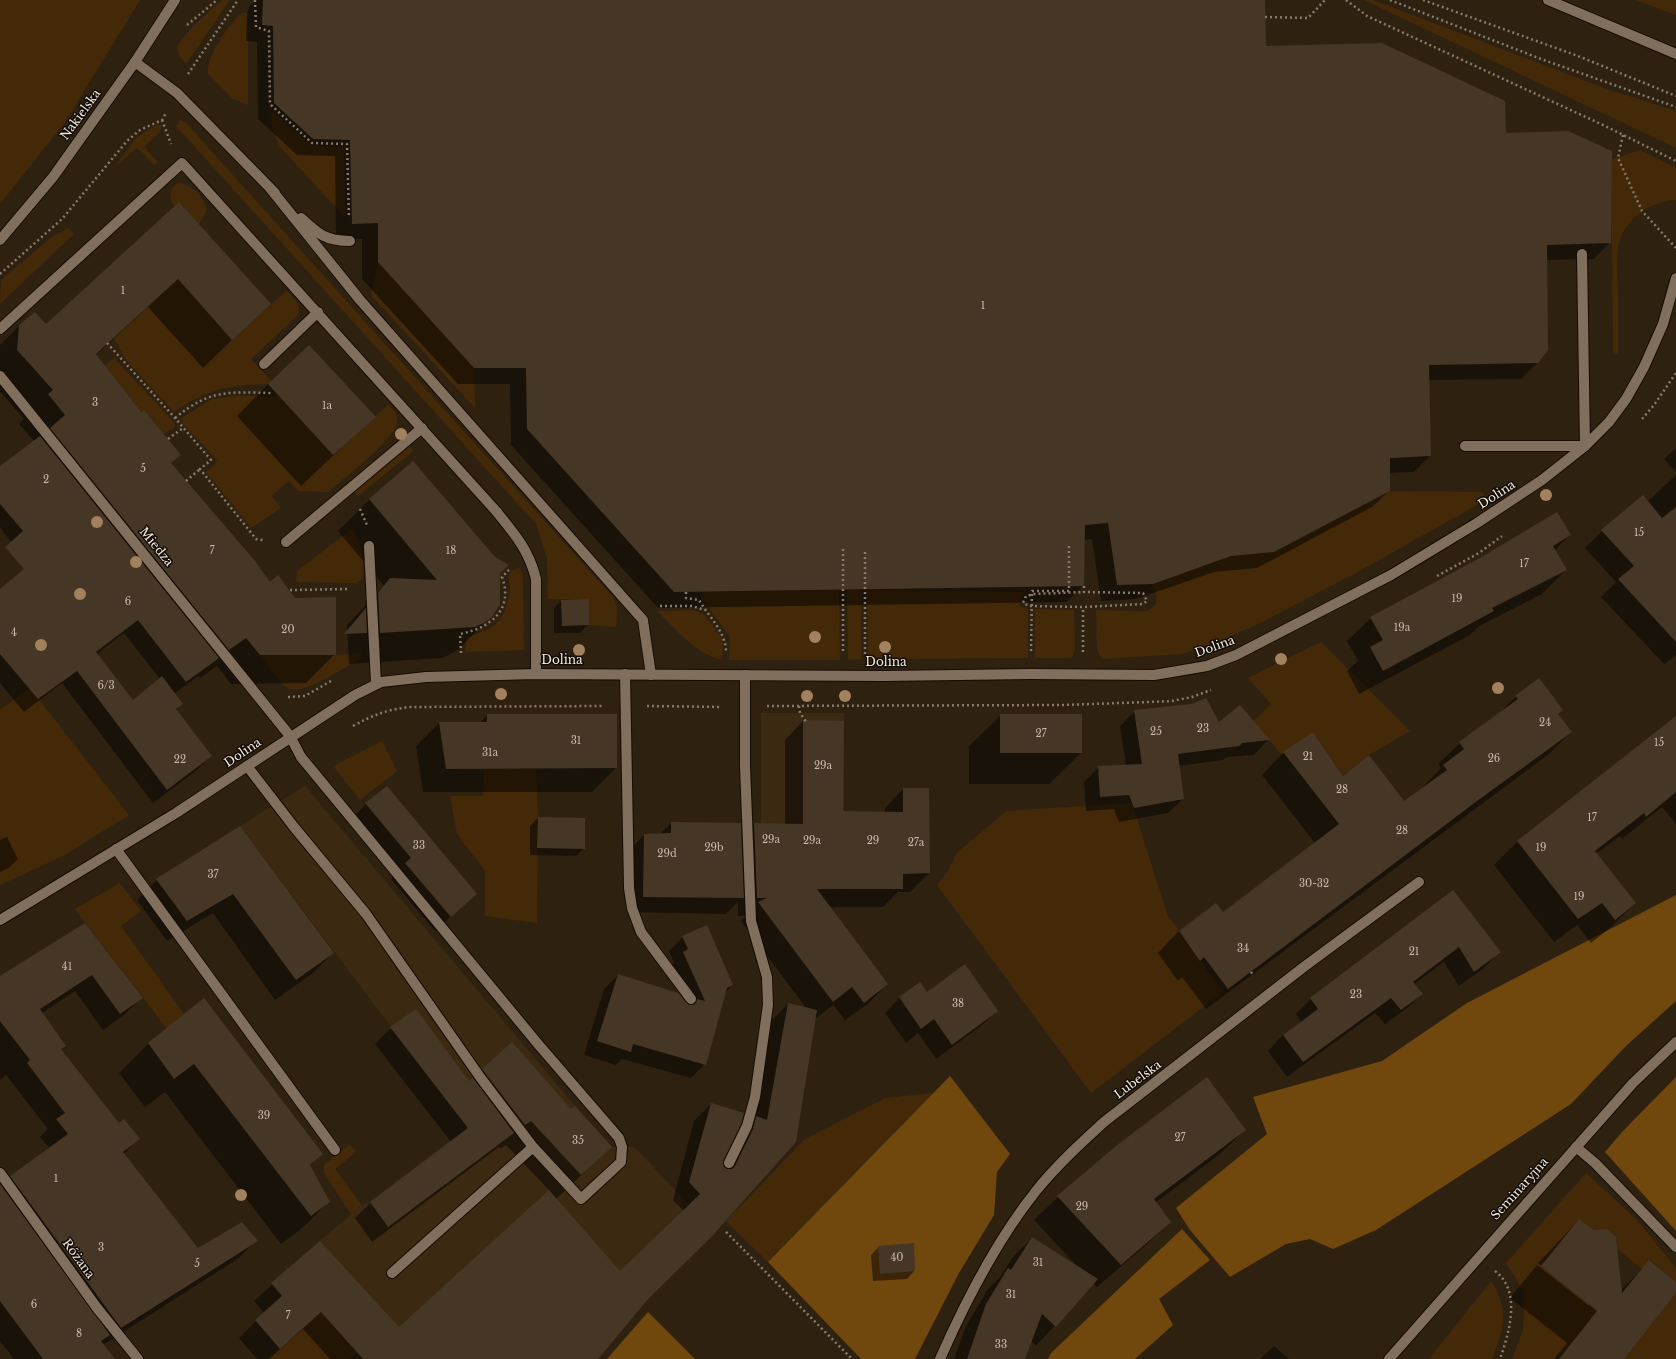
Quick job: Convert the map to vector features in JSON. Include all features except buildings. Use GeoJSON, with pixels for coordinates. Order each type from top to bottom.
{"type":"FeatureCollection","features":[{"type":"Feature","properties":{"kind":"street","name":"Nakielska"},"geometry":{"type":"LineString","coordinates":[[0,240],[53,177],[135,62],[175,0]]}},
{"type":"Feature","properties":{"kind":"street"},"geometry":{"type":"LineString","coordinates":[[1548,0],[1676,54]]}},
{"type":"Feature","properties":{"kind":"street"},"geometry":{"type":"LineString","coordinates":[[135,62],[177,93],[316,233],[336,241],[350,241]]}},
{"type":"Feature","properties":{"kind":"street"},"geometry":{"type":"LineString","coordinates":[[0,329],[182,163],[422,428],[496,511],[524,546],[532,564],[536,579],[536,674]]}},
{"type":"Feature","properties":{"kind":"street"},"geometry":{"type":"LineString","coordinates":[[270,188],[360,300],[643,620],[651,675]]}},
{"type":"Feature","properties":{"kind":"street"},"geometry":{"type":"LineString","coordinates":[[1465,446],[1586,446],[1582,254]]}},
{"type":"Feature","properties":{"kind":"street","name":"Dolina"},"geometry":{"type":"LineString","coordinates":[[0,920],[176,813],[290,736],[376,683],[426,677],[536,674],[843,676],[1030,674],[1154,675],[1207,666],[1236,655],[1404,567],[1477,523],[1542,480],[1586,446],[1609,422],[1626,399],[1644,367],[1663,324],[1676,278]]}},
{"type":"Feature","properties":{"kind":"street"},"geometry":{"type":"LineString","coordinates":[[264,364],[318,312]]}},
{"type":"Feature","properties":{"kind":"street","name":"Miedza"},"geometry":{"type":"LineString","coordinates":[[0,376],[290,736],[301,757],[538,1044],[614,1130],[622,1147],[621,1162],[581,1199],[533,1148]]}},
{"type":"Feature","properties":{"kind":"street"},"geometry":{"type":"LineString","coordinates":[[286,542],[422,428]]}},
{"type":"Feature","properties":{"kind":"street"},"geometry":{"type":"LineString","coordinates":[[369,546],[376,683]]}},
{"type":"Feature","properties":{"kind":"street"},"geometry":{"type":"LineString","coordinates":[[625,674],[629,888],[632,908],[641,932],[691,999]]}},
{"type":"Feature","properties":{"kind":"street"},"geometry":{"type":"LineString","coordinates":[[729,1163],[747,1126],[755,1097],[768,1005],[767,977],[751,920],[746,766],[745,675]]}},
{"type":"Feature","properties":{"kind":"street"},"geometry":{"type":"LineString","coordinates":[[247,766],[294,827],[366,914],[480,1077],[533,1148],[392,1273]]}},
{"type":"Feature","properties":{"kind":"street"},"geometry":{"type":"LineString","coordinates":[[116,849],[335,1150]]}},
{"type":"Feature","properties":{"kind":"street","name":"Lubelska"},"geometry":{"type":"LineString","coordinates":[[940,1359],[965,1304],[1007,1231],[1037,1190],[1074,1150],[1104,1122],[1305,966],[1419,882]]}},
{"type":"Feature","properties":{"kind":"street","name":"Seminaryjna"},"geometry":{"type":"LineString","coordinates":[[1389,1359],[1633,1084],[1676,1042]]}},
{"type":"Feature","properties":{"kind":"street"},"geometry":{"type":"LineString","coordinates":[[1576,1147],[1595,1163],[1676,1247]]}},
{"type":"Feature","properties":{"kind":"street","name":"Różana"},"geometry":{"type":"LineString","coordinates":[[0,1173],[97,1308],[138,1359]]}},
{"type":"Feature","properties":{"kind":"path"},"geometry":{"type":"LineString","coordinates":[[0,274],[62,219],[127,141],[140,130],[162,120],[193,66],[238,0]]}},
{"type":"Feature","properties":{"kind":"path"},"geometry":{"type":"LineString","coordinates":[[255,0],[256,27],[269,31],[270,104],[312,143],[347,144],[350,241]]}},
{"type":"Feature","properties":{"kind":"path"},"geometry":{"type":"LineString","coordinates":[[1266,17],[1308,18],[1324,0]]}},
{"type":"Feature","properties":{"kind":"path"},"geometry":{"type":"LineString","coordinates":[[1346,0],[1368,16],[1623,134],[1676,161]]}},
{"type":"Feature","properties":{"kind":"path"},"geometry":{"type":"LineString","coordinates":[[1390,0],[1541,59],[1676,107]]}},
{"type":"Feature","properties":{"kind":"path"},"geometry":{"type":"LineString","coordinates":[[1423,0],[1578,56],[1676,96]]}},
{"type":"Feature","properties":{"kind":"path"},"geometry":{"type":"LineString","coordinates":[[1623,134],[1618,158],[1642,211],[1676,248]]}},
{"type":"Feature","properties":{"kind":"path"},"geometry":{"type":"LineString","coordinates":[[107,344],[175,418],[211,460],[186,481]]}},
{"type":"Feature","properties":{"kind":"path"},"geometry":{"type":"LineString","coordinates":[[175,418],[209,396],[231,392],[272,393]]}},
{"type":"Feature","properties":{"kind":"path"},"geometry":{"type":"LineString","coordinates":[[168,439],[183,428]]}},
{"type":"Feature","properties":{"kind":"path"},"geometry":{"type":"LineString","coordinates":[[200,470],[256,539],[286,542]]}},
{"type":"Feature","properties":{"kind":"path"},"geometry":{"type":"LineString","coordinates":[[347,491],[359,506],[366,524],[369,546]]}},
{"type":"Feature","properties":{"kind":"path"},"geometry":{"type":"LineString","coordinates":[[1030,674],[1032,592],[1069,591],[1069,546]]}},
{"type":"Feature","properties":{"kind":"path"},"geometry":{"type":"LineString","coordinates":[[843,549],[843,676]]}},
{"type":"Feature","properties":{"kind":"path"},"geometry":{"type":"LineString","coordinates":[[865,549],[865,676]]}},
{"type":"Feature","properties":{"kind":"path"},"geometry":{"type":"LineString","coordinates":[[454,655],[462,655],[460,634],[484,627],[499,614],[505,594],[502,576],[527,553]]}},
{"type":"Feature","properties":{"kind":"path"},"geometry":{"type":"LineString","coordinates":[[1084,586],[1084,592]]}},
{"type":"Feature","properties":{"kind":"path"},"geometry":{"type":"LineString","coordinates":[[290,590],[371,588]]}},
{"type":"Feature","properties":{"kind":"path"},"geometry":{"type":"LineString","coordinates":[[1136,591],[1143,593],[1147,601],[1143,604],[1083,607],[1030,606],[1023,603],[1026,596],[1034,594],[1136,591]]}},
{"type":"Feature","properties":{"kind":"path"},"geometry":{"type":"LineString","coordinates":[[686,592],[686,598],[699,600],[726,641],[725,675]]}},
{"type":"Feature","properties":{"kind":"path"},"geometry":{"type":"LineString","coordinates":[[631,606],[692,606],[705,610]]}},
{"type":"Feature","properties":{"kind":"path"},"geometry":{"type":"LineString","coordinates":[[1083,607],[1083,674]]}},
{"type":"Feature","properties":{"kind":"path"},"geometry":{"type":"LineString","coordinates":[[286,697],[293,698],[305,696],[332,681]]}},
{"type":"Feature","properties":{"kind":"path"},"geometry":{"type":"LineString","coordinates":[[799,706],[800,713],[807,723]]}},
{"type":"Feature","properties":{"kind":"path"},"geometry":{"type":"LineString","coordinates":[[726,1232],[852,1359]]}},
{"type":"Feature","properties":{"kind":"path"},"geometry":{"type":"LineString","coordinates":[[1492,1268],[1498,1273],[1506,1285],[1511,1300],[1510,1331],[1500,1359]]}},
{"type":"Feature","properties":{"kind":"shaded area"},"geometry":{"type":"Polygon","coordinates":[[[0,0],[140,0],[65,122],[0,204],[0,0]]]}},
{"type":"Feature","properties":{"kind":"shaded area"},"geometry":{"type":"Polygon","coordinates":[[[222,0],[230,0],[186,64],[179,55],[177,46],[191,28],[222,0]]]}},
{"type":"Feature","properties":{"kind":"shaded area"},"geometry":{"type":"Polygon","coordinates":[[[1364,0],[1373,0],[1604,88],[1676,111],[1676,148],[1364,0]]]}},
{"type":"Feature","properties":{"kind":"shaded area"},"geometry":{"type":"Polygon","coordinates":[[[1636,0],[1676,0],[1676,15],[1636,0]]]}},
{"type":"Feature","properties":{"kind":"shaded area"},"geometry":{"type":"Polygon","coordinates":[[[242,13],[248,13],[248,105],[233,99],[208,74],[210,59],[219,41],[231,24],[242,13]]]}},
{"type":"Feature","properties":{"kind":"shaded area"},"geometry":{"type":"Polygon","coordinates":[[[271,110],[311,145],[344,148],[345,217],[280,147],[272,128],[271,110]]]}},
{"type":"Feature","properties":{"kind":"shaded area"},"geometry":{"type":"Polygon","coordinates":[[[180,120],[186,123],[613,597],[617,607],[616,627],[589,625],[589,599],[548,599],[547,558],[536,524],[176,126],[180,120]]]}},
{"type":"Feature","properties":{"kind":"shaded area"},"geometry":{"type":"Polygon","coordinates":[[[158,124],[162,125],[159,133],[144,147],[158,162],[154,165],[137,148],[114,167],[137,137],[158,124]]]}},
{"type":"Feature","properties":{"kind":"shaded area"},"geometry":{"type":"Polygon","coordinates":[[[1640,150],[1676,168],[1676,200],[1658,203],[1641,212],[1627,225],[1622,234],[1617,255],[1618,353],[1616,355],[1613,354],[1611,160],[1640,150]]]}},
{"type":"Feature","properties":{"kind":"shaded area"},"geometry":{"type":"Polygon","coordinates":[[[180,183],[193,189],[206,205],[207,210],[199,224],[174,207],[170,198],[172,188],[176,184],[180,183]]]}},
{"type":"Feature","properties":{"kind":"shaded area"},"geometry":{"type":"Polygon","coordinates":[[[68,228],[74,234],[0,304],[1,280],[48,240],[68,228]]]}},
{"type":"Feature","properties":{"kind":"shaded area"},"geometry":{"type":"Polygon","coordinates":[[[378,262],[474,368],[475,408],[371,295],[378,262]]]}},
{"type":"Feature","properties":{"kind":"shaded area"},"geometry":{"type":"Polygon","coordinates":[[[178,279],[232,339],[286,291],[294,299],[299,308],[298,315],[251,359],[271,381],[268,384],[241,385],[220,389],[188,402],[174,412],[126,360],[113,337],[178,279]]]}},
{"type":"Feature","properties":{"kind":"shaded area"},"geometry":{"type":"Polygon","coordinates":[[[114,358],[172,420],[175,424],[174,428],[164,434],[144,410],[141,412],[105,366],[114,358]]]}},
{"type":"Feature","properties":{"kind":"shaded area"},"geometry":{"type":"Polygon","coordinates":[[[233,396],[279,396],[333,455],[389,404],[396,415],[397,423],[393,431],[377,449],[328,492],[298,491],[289,481],[271,496],[281,508],[251,528],[206,472],[216,463],[217,460],[179,420],[210,400],[233,396]]]}},
{"type":"Feature","properties":{"kind":"shaded area"},"geometry":{"type":"Polygon","coordinates":[[[409,443],[413,451],[358,496],[352,490],[409,443]]]}},
{"type":"Feature","properties":{"kind":"shaded area"},"geometry":{"type":"Polygon","coordinates":[[[1390,491],[1481,492],[1484,494],[1484,497],[1475,506],[1356,573],[1256,625],[1224,639],[1182,654],[1102,659],[1097,650],[1096,610],[1149,610],[1156,604],[1157,598],[1153,584],[1231,556],[1274,552],[1390,491]]]}},
{"type":"Feature","properties":{"kind":"shaded area"},"geometry":{"type":"Polygon","coordinates":[[[352,529],[362,553],[362,579],[356,583],[296,582],[297,571],[352,529]]]}},
{"type":"Feature","properties":{"kind":"shaded area"},"geometry":{"type":"Polygon","coordinates":[[[520,567],[523,579],[524,650],[466,652],[466,637],[487,630],[498,622],[502,616],[509,595],[510,585],[508,576],[512,571],[520,567]]]}},
{"type":"Feature","properties":{"kind":"shaded area"},"geometry":{"type":"Polygon","coordinates":[[[839,590],[840,660],[729,660],[730,637],[701,596],[705,592],[839,590]]]}},
{"type":"Feature","properties":{"kind":"shaded area"},"geometry":{"type":"Polygon","coordinates":[[[847,590],[861,590],[861,659],[848,660],[847,590]]]}},
{"type":"Feature","properties":{"kind":"shaded area"},"geometry":{"type":"Polygon","coordinates":[[[867,590],[1025,592],[1019,600],[1020,607],[1028,609],[1028,658],[868,659],[867,590]]]}},
{"type":"Feature","properties":{"kind":"shaded area"},"geometry":{"type":"Polygon","coordinates":[[[1035,609],[1074,610],[1075,650],[1071,658],[1035,658],[1035,609]]]}},
{"type":"Feature","properties":{"kind":"shaded area"},"geometry":{"type":"Polygon","coordinates":[[[694,610],[705,615],[723,640],[722,660],[703,652],[686,640],[657,611],[694,610]]]}},
{"type":"Feature","properties":{"kind":"shaded area"},"geometry":{"type":"Polygon","coordinates":[[[1321,642],[1410,731],[1369,755],[1343,775],[1313,732],[1281,754],[1253,721],[1271,704],[1248,678],[1321,642]]]}},
{"type":"Feature","properties":{"kind":"shaded area"},"geometry":{"type":"Polygon","coordinates":[[[361,653],[361,658],[335,673],[313,685],[294,690],[288,688],[280,681],[260,655],[336,655],[361,653]]]}},
{"type":"Feature","properties":{"kind":"shaded area"},"geometry":{"type":"Polygon","coordinates":[[[30,688],[129,815],[63,856],[0,885],[0,710],[30,688]]]}},
{"type":"Feature","properties":{"kind":"shaded area"},"geometry":{"type":"Polygon","coordinates":[[[761,713],[844,713],[844,889],[817,890],[761,823],[761,713]]]}},
{"type":"Feature","properties":{"kind":"shaded area"},"geometry":{"type":"Polygon","coordinates":[[[382,741],[397,771],[360,800],[333,766],[382,741]]]}},
{"type":"Feature","properties":{"kind":"shaded area"},"geometry":{"type":"Polygon","coordinates":[[[484,768],[536,769],[538,817],[537,923],[485,916],[485,871],[457,834],[450,796],[483,796],[484,768]]]}},
{"type":"Feature","properties":{"kind":"shaded area"},"geometry":{"type":"Polygon","coordinates":[[[305,786],[575,1106],[612,1147],[634,1147],[716,1233],[648,1299],[598,1359],[363,1359],[284,1272],[362,1205],[370,1202],[467,1128],[240,826],[305,786]]]}},
{"type":"Feature","properties":{"kind":"shaded area"},"geometry":{"type":"Polygon","coordinates":[[[1132,803],[1167,914],[1223,992],[1091,1093],[937,885],[948,871],[957,853],[1006,811],[1132,803]]]}},
{"type":"Feature","properties":{"kind":"shaded area"},"geometry":{"type":"Polygon","coordinates":[[[120,883],[141,911],[121,926],[184,1014],[215,1067],[204,1077],[75,909],[120,883]]]}},
{"type":"Feature","properties":{"kind":"shaded area"},"geometry":{"type":"Polygon","coordinates":[[[1676,895],[1676,1001],[1626,1046],[1571,1104],[1376,1230],[1333,1249],[1310,1239],[1286,1244],[1230,1277],[1190,1230],[1176,1208],[1267,1134],[1253,1097],[1382,1061],[1467,1003],[1676,895]]]}},
{"type":"Feature","properties":{"kind":"shaded area"},"geometry":{"type":"Polygon","coordinates":[[[950,1076],[1010,1154],[997,1172],[994,1215],[959,1273],[915,1359],[861,1359],[768,1262],[950,1076]]]}},
{"type":"Feature","properties":{"kind":"shaded area"},"geometry":{"type":"Polygon","coordinates":[[[1676,1077],[1676,1231],[1605,1152],[1623,1131],[1676,1077]]]}},
{"type":"Feature","properties":{"kind":"shaded area"},"geometry":{"type":"Polygon","coordinates":[[[933,1093],[768,1262],[726,1221],[805,1139],[885,1098],[933,1093]]]}},
{"type":"Feature","properties":{"kind":"shaded area"},"geometry":{"type":"Polygon","coordinates":[[[350,1144],[356,1152],[335,1169],[362,1205],[351,1214],[324,1173],[324,1165],[350,1144]]]}},
{"type":"Feature","properties":{"kind":"shaded area"},"geometry":{"type":"Polygon","coordinates":[[[1586,1173],[1637,1220],[1676,1268],[1676,1282],[1650,1260],[1642,1269],[1614,1246],[1617,1242],[1616,1237],[1607,1229],[1598,1233],[1579,1219],[1541,1266],[1597,1311],[1559,1359],[1512,1359],[1523,1330],[1523,1290],[1506,1263],[1586,1173]]]}},
{"type":"Feature","properties":{"kind":"shaded area"},"geometry":{"type":"Polygon","coordinates":[[[1182,1229],[1210,1260],[1159,1299],[1173,1325],[1135,1359],[1048,1359],[1051,1353],[1182,1229]]]}},
{"type":"Feature","properties":{"kind":"shaded area"},"geometry":{"type":"Polygon","coordinates":[[[1491,1281],[1501,1301],[1503,1311],[1500,1338],[1492,1359],[1429,1359],[1491,1281]]]}},
{"type":"Feature","properties":{"kind":"shaded area"},"geometry":{"type":"Polygon","coordinates":[[[1676,1293],[1676,1359],[1624,1359],[1676,1293]]]}},
{"type":"Feature","properties":{"kind":"shaded area"},"geometry":{"type":"Polygon","coordinates":[[[321,1312],[357,1353],[350,1359],[267,1359],[321,1312]]]}},
{"type":"Feature","properties":{"kind":"shaded area"},"geometry":{"type":"Polygon","coordinates":[[[648,1312],[695,1359],[607,1359],[648,1312]]]}}]}
